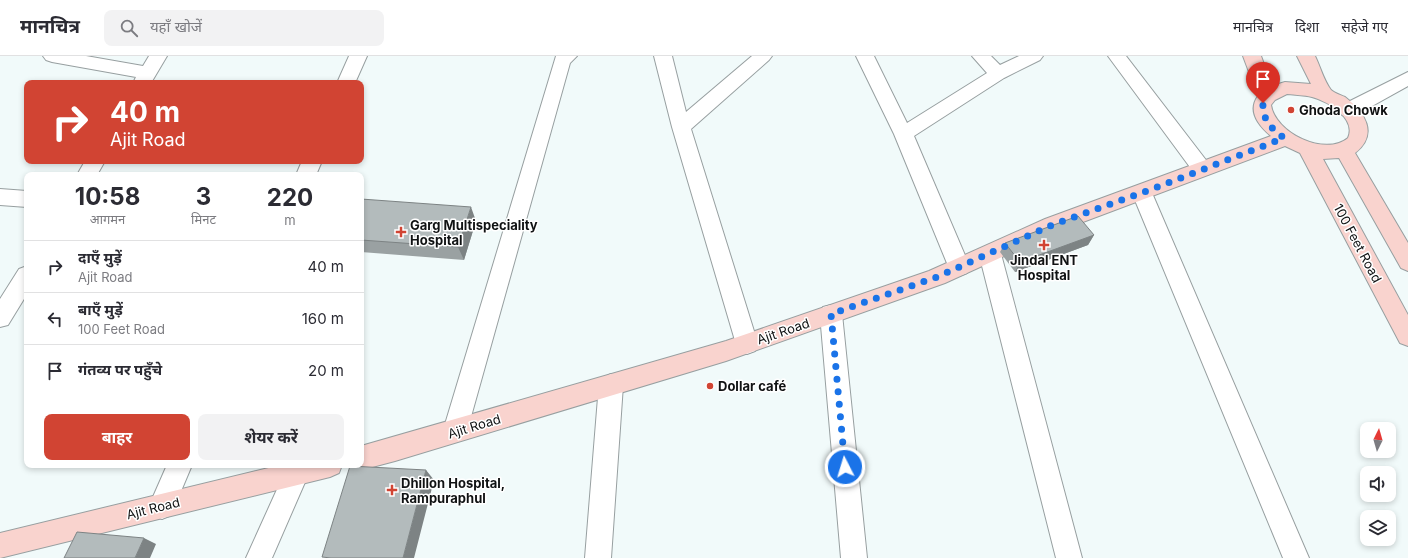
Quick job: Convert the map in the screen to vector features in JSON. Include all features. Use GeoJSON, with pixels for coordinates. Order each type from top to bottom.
{"type":"FeatureCollection","features":[{"type":"Feature","properties":{"kind":"street"},"geometry":{"type":"LineString","coordinates":[[52,56],[145,78],[158,56]]}},
{"type":"Feature","properties":{"kind":"street"},"geometry":{"type":"LineString","coordinates":[[347,80],[358,56]]}},
{"type":"Feature","properties":{"kind":"street"},"geometry":{"type":"LineString","coordinates":[[455,431],[562,60],[568,56]]}},
{"type":"Feature","properties":{"kind":"street"},"geometry":{"type":"LineString","coordinates":[[663,56],[681,127],[747,344]]}},
{"type":"Feature","properties":{"kind":"street"},"geometry":{"type":"LineString","coordinates":[[681,127],[763,56]]}},
{"type":"Feature","properties":{"kind":"street"},"geometry":{"type":"LineString","coordinates":[[865,56],[904,134],[959,268]]}},
{"type":"Feature","properties":{"kind":"street"},"geometry":{"type":"LineString","coordinates":[[982,56],[998,74]]}},
{"type":"Feature","properties":{"kind":"street"},"geometry":{"type":"LineString","coordinates":[[904,134],[998,74],[1034,56]]}},
{"type":"Feature","properties":{"kind":"street"},"geometry":{"type":"LineString","coordinates":[[1117,56],[1202,169]]}},
{"type":"Feature","properties":{"kind":"street"},"geometry":{"type":"LineString","coordinates":[[1252,56],[1267,96]]}},
{"type":"Feature","properties":{"kind":"street"},"geometry":{"type":"LineString","coordinates":[[1306,56],[1325,95]]}},
{"type":"Feature","properties":{"kind":"street"},"geometry":{"type":"LineString","coordinates":[[1349,110],[1408,78]]}},
{"type":"Feature","properties":{"kind":"street"},"geometry":{"type":"LineString","coordinates":[[1285,88],[1312,90],[1325,95],[1349,110],[1355,118],[1360,134],[1358,141],[1352,147],[1344,150],[1321,152],[1308,149],[1284,138],[1274,130],[1266,120],[1263,111],[1263,103],[1267,96],[1275,90],[1285,88]]}},
{"type":"Feature","properties":{"kind":"street","name":"Ajit Road"},"geometry":{"type":"LineString","coordinates":[[364,457],[747,344],[937,277],[1052,225],[1142,193],[1284,138]]}},
{"type":"Feature","properties":{"kind":"street","name":"100 Feet Road"},"geometry":{"type":"LineString","coordinates":[[1308,149],[1408,336]]}},
{"type":"Feature","properties":{"kind":"street"},"geometry":{"type":"LineString","coordinates":[[1344,150],[1408,262]]}},
{"type":"Feature","properties":{"kind":"street"},"geometry":{"type":"LineString","coordinates":[[1142,193],[1296,558]]}},
{"type":"Feature","properties":{"kind":"street"},"geometry":{"type":"LineString","coordinates":[[0,197],[24,199]]}},
{"type":"Feature","properties":{"kind":"street"},"geometry":{"type":"LineString","coordinates":[[990,254],[1069,558]]}},
{"type":"Feature","properties":{"kind":"street"},"geometry":{"type":"LineString","coordinates":[[1,313],[24,279]]}},
{"type":"Feature","properties":{"kind":"street"},"geometry":{"type":"LineString","coordinates":[[831,314],[854,558]]}},
{"type":"Feature","properties":{"kind":"street"},"geometry":{"type":"LineString","coordinates":[[598,558],[611,385]]}},
{"type":"Feature","properties":{"kind":"street"},"geometry":{"type":"LineString","coordinates":[[162,506],[179,468]]}},
{"type":"Feature","properties":{"kind":"street","name":"Ajit Road"},"geometry":{"type":"LineString","coordinates":[[0,546],[318,468]]}},
{"type":"Feature","properties":{"kind":"street"},"geometry":{"type":"LineString","coordinates":[[260,558],[297,473]]}},
{"type":"Feature","properties":{"kind":"building"},"geometry":{"type":"Polygon","coordinates":[[[364,199],[471,207],[458,247],[364,240],[364,199]]]}},
{"type":"Feature","properties":{"kind":"building"},"geometry":{"type":"Polygon","coordinates":[[[1078,216],[1094,235],[1020,262],[1005,243],[1078,216]]]}},
{"type":"Feature","properties":{"kind":"building"},"geometry":{"type":"Polygon","coordinates":[[[364,467],[426,470],[403,558],[322,557],[349,468],[364,468],[364,467]]]}},
{"type":"Feature","properties":{"kind":"building"},"geometry":{"type":"Polygon","coordinates":[[[77,532],[144,538],[135,558],[64,558],[77,532]]]}},
{"type":"Feature","properties":{"kind":"place","name":"Ghoda Chowk"},"geometry":{"type":"Point","coordinates":[1291,110]}},
{"type":"Feature","properties":{"kind":"place","name":"Garg Multispeciality Hospital"},"geometry":{"type":"Point","coordinates":[401,232]}},
{"type":"Feature","properties":{"kind":"place","name":"Jindal ENT Hospital"},"geometry":{"type":"Point","coordinates":[1044,245]}},
{"type":"Feature","properties":{"kind":"place","name":"Dollar café"},"geometry":{"type":"Point","coordinates":[710,386]}},
{"type":"Feature","properties":{"kind":"place","name":"Dhillon Hospital, Rampuraphul"},"geometry":{"type":"Point","coordinates":[392,490]}},
{"type":"Feature","properties":{"kind":"route"},"geometry":{"type":"LineString","coordinates":[[845,467],[831,314],[937,277],[1052,225],[1155,188],[1284,138],[1274,130],[1266,120],[1263,111],[1263,103]]}}]}
